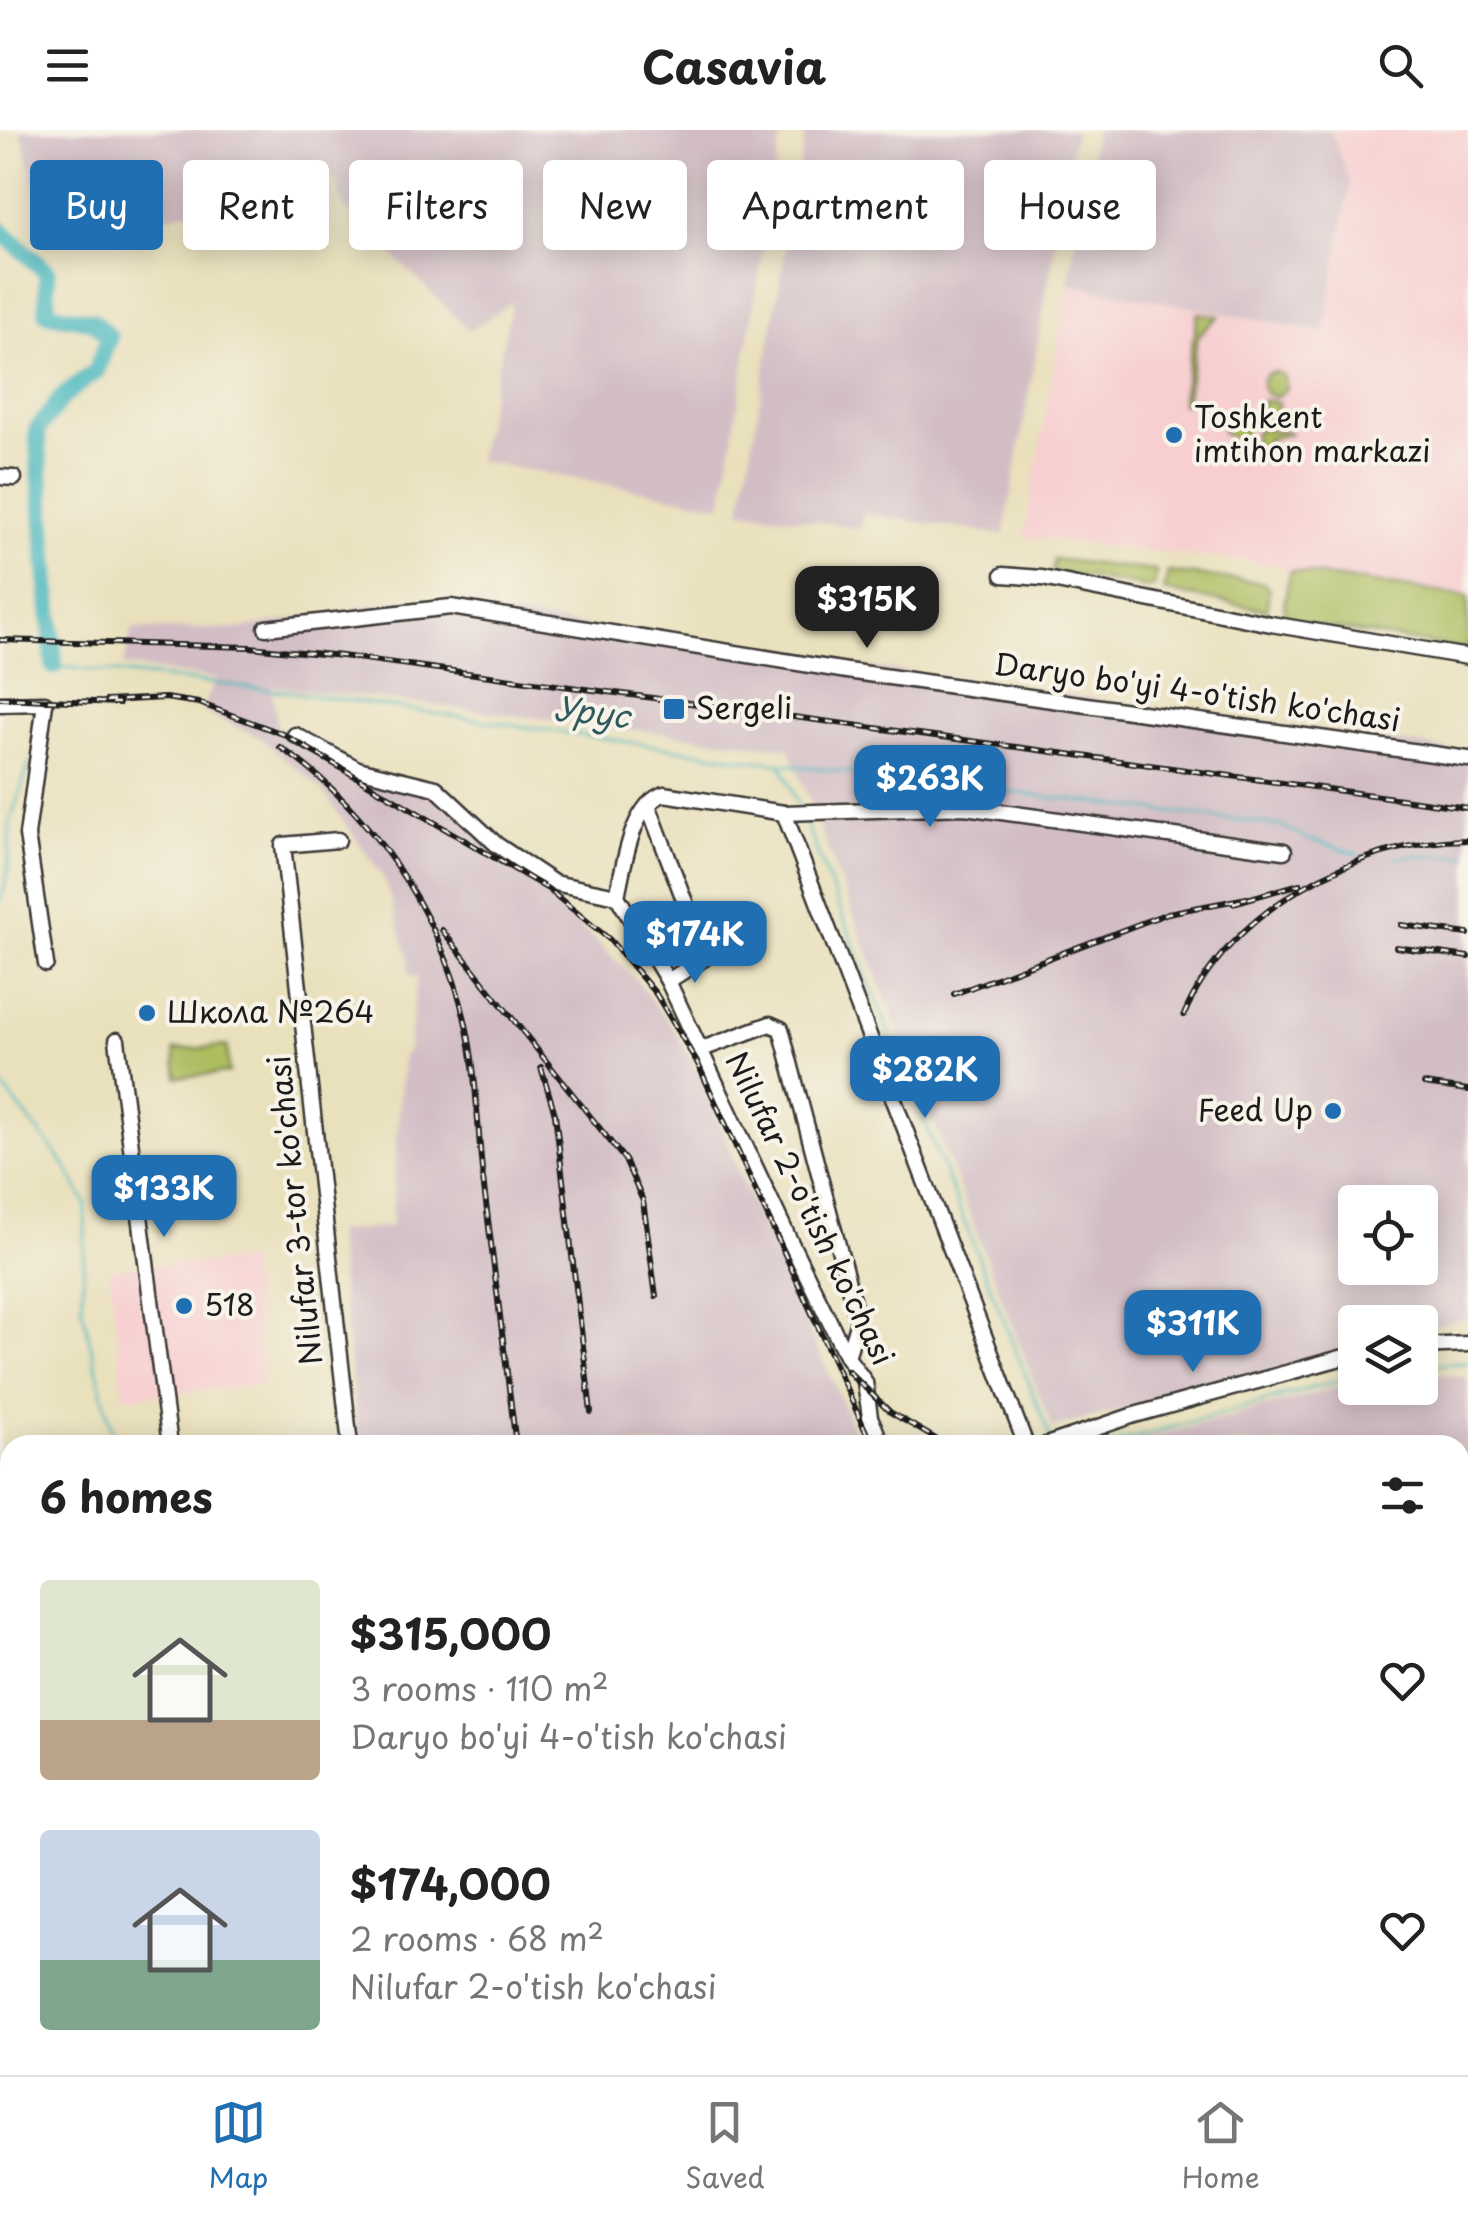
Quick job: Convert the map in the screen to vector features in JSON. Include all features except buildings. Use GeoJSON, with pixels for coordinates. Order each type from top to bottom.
{"type":"FeatureCollection","features":[{"type":"Feature","properties":{"kind":"street"},"geometry":{"type":"LineString","coordinates":[[1003,575],[1042,578],[1271,624],[1468,657]]}},
{"type":"Feature","properties":{"kind":"street","name":"Daryo bo'yi 4-o'tish ko'chasi"},"geometry":{"type":"LineString","coordinates":[[266,628],[451,607],[846,670],[1468,759]]}},
{"type":"Feature","properties":{"kind":"street"},"geometry":{"type":"LineString","coordinates":[[0,704],[45,703],[27,835],[46,964]]}},
{"type":"Feature","properties":{"kind":"street"},"geometry":{"type":"LineString","coordinates":[[295,735],[358,769],[436,788],[498,845],[554,883],[617,896],[627,852],[648,805],[664,794],[784,813],[965,807],[1284,851]]}},
{"type":"Feature","properties":{"kind":"street"},"geometry":{"type":"LineString","coordinates":[[648,805],[706,957],[668,981]]}},
{"type":"Feature","properties":{"kind":"street"},"geometry":{"type":"LineString","coordinates":[[784,813],[1022,1435]]}},
{"type":"Feature","properties":{"kind":"street","name":"Nilufar 3-tor ko'chasi"},"geometry":{"type":"LineString","coordinates":[[338,840],[283,845],[349,1435]]}},
{"type":"Feature","properties":{"kind":"street","name":"Nilufar 2-o'tish ko'chasi"},"geometry":{"type":"LineString","coordinates":[[617,896],[668,981],[847,1357],[864,1382],[878,1435]]}},
{"type":"Feature","properties":{"kind":"street"},"geometry":{"type":"LineString","coordinates":[[702,1049],[770,1024],[781,1029],[858,1321],[847,1357]]}},
{"type":"Feature","properties":{"kind":"street"},"geometry":{"type":"LineString","coordinates":[[117,1040],[169,1435]]}},
{"type":"Feature","properties":{"kind":"street"},"geometry":{"type":"LineString","coordinates":[[1438,1345],[1468,1344]]}},
{"type":"Feature","properties":{"kind":"street"},"geometry":{"type":"LineString","coordinates":[[1076,1435],[1338,1359]]}},
{"type":"Feature","properties":{"kind":"shaded area"},"geometry":{"type":"Polygon","coordinates":[[[21,130],[782,130],[777,160],[707,160],[707,250],[763,250],[722,505],[477,461],[512,302],[470,331],[388,250],[523,250],[523,160],[349,160],[349,212],[342,205],[337,179],[329,181],[329,160],[183,160],[183,213],[163,217],[163,160],[30,160],[30,167],[21,130]]]}},
{"type":"Feature","properties":{"kind":"shaded area"},"geometry":{"type":"Polygon","coordinates":[[[806,130],[1075,130],[1070,160],[984,160],[984,250],[1054,250],[1004,535],[863,513],[860,528],[741,510],[785,250],[964,250],[964,160],[801,160],[806,130]]]}},
{"type":"Feature","properties":{"kind":"shaded area"},"geometry":{"type":"Polygon","coordinates":[[[1095,130],[1330,130],[1350,183],[1324,332],[1068,284],[1074,250],[1156,250],[1156,160],[1090,160],[1095,130]]]}},
{"type":"Feature","properties":{"kind":"shaded area"},"geometry":{"type":"Polygon","coordinates":[[[1330,130],[1468,130],[1468,600],[1288,576],[1282,566],[1024,537],[1068,284],[1324,332],[1350,183],[1330,130]]]}},
{"type":"Feature","properties":{"kind":"shaded area"},"geometry":{"type":"Polygon","coordinates":[[[403,600],[1468,752],[1468,1318],[1438,1326],[1438,1305],[1338,1305],[1338,1352],[1052,1428],[789,748],[271,686],[278,728],[359,773],[438,794],[632,975],[672,1026],[700,1075],[739,1174],[856,1435],[358,1435],[335,1232],[391,1226],[403,1054],[408,1052],[417,977],[408,975],[409,960],[384,878],[321,789],[259,737],[201,711],[216,679],[123,666],[132,629],[238,629],[403,600]]]}},
{"type":"Feature","properties":{"kind":"shaded area","name":"518"},"geometry":{"type":"Polygon","coordinates":[[[249,1260],[263,1386],[124,1397],[109,1268],[249,1260]]]}},
{"type":"Feature","properties":{"kind":"shaded area"},"geometry":{"type":"Polygon","coordinates":[[[1438,1374],[1468,1378],[1468,1435],[1160,1435],[1338,1388],[1338,1405],[1438,1405],[1438,1374]]]}},
{"type":"Feature","properties":{"kind":"green space"},"geometry":{"type":"Polygon","coordinates":[[[1198,313],[1219,316],[1198,335],[1185,404],[1181,403],[1198,313]]]}},
{"type":"Feature","properties":{"kind":"green space"},"geometry":{"type":"Polygon","coordinates":[[[1274,372],[1286,384],[1274,396],[1262,384],[1274,372]]]}},
{"type":"Feature","properties":{"kind":"green space"},"geometry":{"type":"Polygon","coordinates":[[[1263,400],[1278,402],[1277,418],[1294,425],[1258,414],[1263,400]]]}},
{"type":"Feature","properties":{"kind":"green space"},"geometry":{"type":"Polygon","coordinates":[[[1227,422],[1246,429],[1239,457],[1234,454],[1236,439],[1222,432],[1227,422]]]}},
{"type":"Feature","properties":{"kind":"green space"},"geometry":{"type":"Polygon","coordinates":[[[1260,428],[1292,433],[1268,439],[1258,461],[1252,460],[1255,432],[1260,428]]]}},
{"type":"Feature","properties":{"kind":"green space"},"geometry":{"type":"Polygon","coordinates":[[[1054,559],[1156,571],[1154,587],[1052,571],[1054,559]]]}},
{"type":"Feature","properties":{"kind":"green space"},"geometry":{"type":"Polygon","coordinates":[[[1290,571],[1468,596],[1468,650],[1288,621],[1284,605],[1290,571]]]}},
{"type":"Feature","properties":{"kind":"green space"},"geometry":{"type":"Polygon","coordinates":[[[1168,572],[1264,583],[1269,589],[1267,610],[1164,591],[1168,572]]]}},
{"type":"Feature","properties":{"kind":"green space"},"geometry":{"type":"Polygon","coordinates":[[[227,1046],[229,1073],[177,1077],[174,1050],[227,1046]]]}},
{"type":"Feature","properties":{"kind":"waterway"},"geometry":{"type":"LineString","coordinates":[[0,230],[47,272],[47,313],[93,321],[109,337],[96,371],[64,395],[37,430],[54,666]]}},
{"type":"Feature","properties":{"kind":"waterway","name":"Урус"},"geometry":{"type":"LineString","coordinates":[[53,672],[54,666],[291,692],[750,760],[1282,826],[1307,839],[1358,854]]}},
{"type":"Feature","properties":{"kind":"waterway"},"geometry":{"type":"LineString","coordinates":[[0,901],[8,873],[10,822],[30,762]]}},
{"type":"Feature","properties":{"kind":"waterway"},"geometry":{"type":"LineString","coordinates":[[781,764],[799,807]]}},
{"type":"Feature","properties":{"kind":"waterway"},"geometry":{"type":"LineString","coordinates":[[804,819],[1049,1435]]}},
{"type":"Feature","properties":{"kind":"waterway","name":"Урус"},"geometry":{"type":"LineString","coordinates":[[1396,857],[1468,855]]}},
{"type":"Feature","properties":{"kind":"waterway"},"geometry":{"type":"LineString","coordinates":[[0,1083],[65,1165],[86,1204],[82,1308],[113,1435]]}},
{"type":"Feature","properties":{"kind":"waterway"},"geometry":{"type":"LineString","coordinates":[[1438,1364],[1468,1363]]}},
{"type":"Feature","properties":{"kind":"waterway"},"geometry":{"type":"LineString","coordinates":[[1145,1435],[1338,1381]]}},
{"type":"Feature","properties":{"kind":"railway"},"geometry":{"type":"LineString","coordinates":[[0,640],[250,647],[342,656],[1468,808]]}},
{"type":"Feature","properties":{"kind":"railway"},"geometry":{"type":"LineString","coordinates":[[0,698],[119,703]]}},
{"type":"Feature","properties":{"kind":"railway"},"geometry":{"type":"LineString","coordinates":[[106,701],[165,698],[199,703],[283,734],[548,889],[609,939],[656,994],[698,1064],[867,1435]]}},
{"type":"Feature","properties":{"kind":"railway"},"geometry":{"type":"LineString","coordinates":[[280,747],[343,800],[371,832],[419,903],[454,981],[472,1059],[515,1435]]}},
{"type":"Feature","properties":{"kind":"railway"},"geometry":{"type":"LineString","coordinates":[[1184,1015],[1204,978],[1231,944],[1301,888],[1383,853],[1426,843],[1468,840]]}},
{"type":"Feature","properties":{"kind":"railway"},"geometry":{"type":"LineString","coordinates":[[1233,903],[1300,884]]}},
{"type":"Feature","properties":{"kind":"railway"},"geometry":{"type":"LineString","coordinates":[[954,994],[1168,913],[1247,898]]}},
{"type":"Feature","properties":{"kind":"railway"},"geometry":{"type":"LineString","coordinates":[[1401,925],[1468,934]]}},
{"type":"Feature","properties":{"kind":"railway"},"geometry":{"type":"LineString","coordinates":[[442,930],[625,1160],[643,1201],[656,1296]]}},
{"type":"Feature","properties":{"kind":"railway"},"geometry":{"type":"LineString","coordinates":[[1396,947],[1468,957]]}},
{"type":"Feature","properties":{"kind":"railway"},"geometry":{"type":"LineString","coordinates":[[541,1067],[555,1114],[591,1412]]}},
{"type":"Feature","properties":{"kind":"railway"},"geometry":{"type":"LineString","coordinates":[[1424,1084],[1468,1090]]}},
{"type":"Feature","properties":{"kind":"railway"},"geometry":{"type":"LineString","coordinates":[[848,1371],[890,1412],[929,1435]]}},
{"type":"Feature","properties":{"kind":"place","name":"Toshkent imtihon markazi"},"geometry":{"type":"Point","coordinates":[1174,435]}},
{"type":"Feature","properties":{"kind":"place","name":"Sergeli"},"geometry":{"type":"Point","coordinates":[674,709]}},
{"type":"Feature","properties":{"kind":"place","name":"Школа №264"},"geometry":{"type":"Point","coordinates":[147,1013]}},
{"type":"Feature","properties":{"kind":"place","name":"Feed Up"},"geometry":{"type":"Point","coordinates":[1333,1111]}},
{"type":"Feature","properties":{"kind":"place","name":"518"},"geometry":{"type":"Point","coordinates":[184,1306]}}]}
